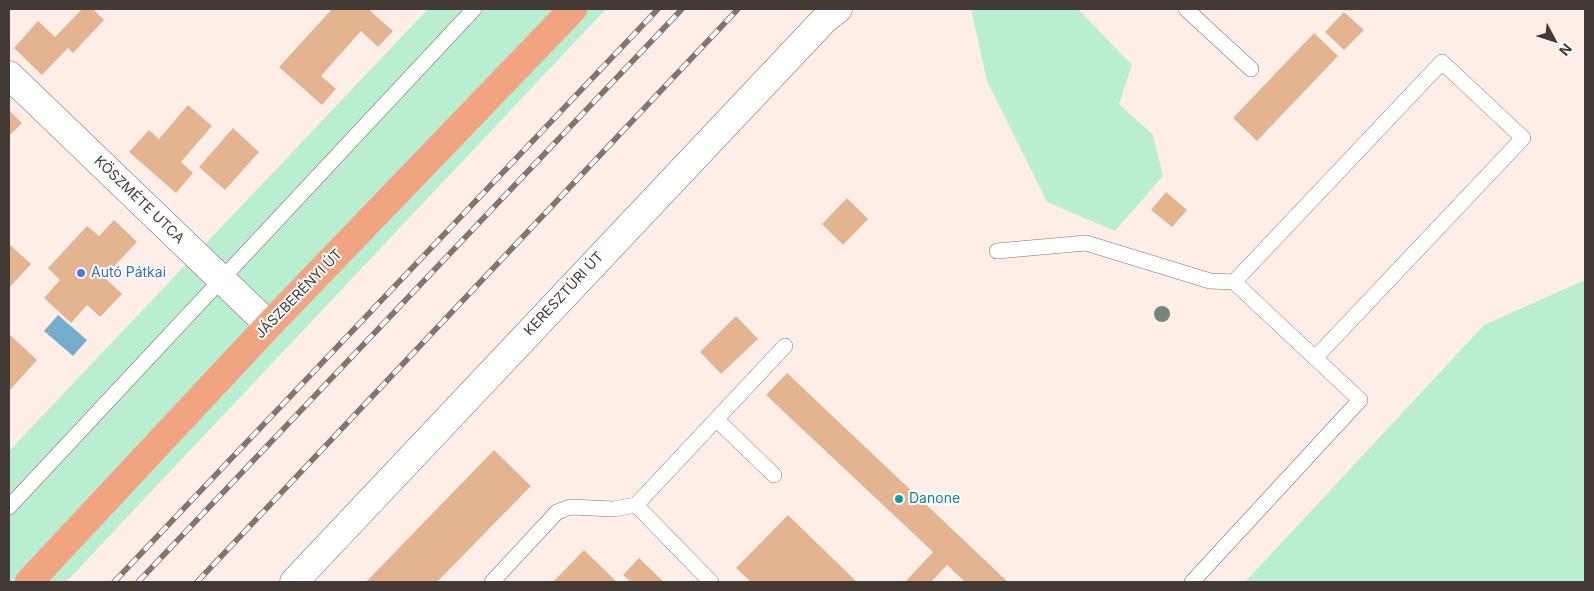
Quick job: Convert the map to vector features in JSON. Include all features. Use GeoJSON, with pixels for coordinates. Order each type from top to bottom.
{"type":"FeatureCollection","features":[{"type":"Feature","properties":{"kind":"main road","name":"JÁSZBERÉNYI ÚT"},"geometry":{"type":"LineString","coordinates":[[29,582],[269,325],[573,9]]}},
{"type":"Feature","properties":{"kind":"main road","name":"KERESZTÚRI ÚT"},"geometry":{"type":"LineString","coordinates":[[294,582],[825,19],[838,9]]}},
{"type":"Feature","properties":{"kind":"main road","name":"KÖSZMÉTE UTCA"},"geometry":{"type":"LineString","coordinates":[[9,75],[269,325]]}},
{"type":"Feature","properties":{"kind":"lane"},"geometry":{"type":"LineString","coordinates":[[9,508],[474,9]]}},
{"type":"Feature","properties":{"kind":"lane"},"geometry":{"type":"LineString","coordinates":[[1186,9],[1251,69]]}},
{"type":"Feature","properties":{"kind":"lane"},"geometry":{"type":"LineString","coordinates":[[1234,282],[1442,62],[1449,68],[1523,138],[1315,358]]}},
{"type":"Feature","properties":{"kind":"lane"},"geometry":{"type":"LineString","coordinates":[[997,251],[1086,243],[1210,281],[1234,282],[1360,400],[1192,582]]}},
{"type":"Feature","properties":{"kind":"lane"},"geometry":{"type":"LineString","coordinates":[[492,582],[556,512],[570,507],[614,509],[636,505],[718,420],[785,346]]}},
{"type":"Feature","properties":{"kind":"lane"},"geometry":{"type":"LineString","coordinates":[[718,420],[774,475]]}},
{"type":"Feature","properties":{"kind":"lane"},"geometry":{"type":"LineString","coordinates":[[636,505],[711,582]]}},
{"type":"Feature","properties":{"kind":"green space"},"geometry":{"type":"Polygon","coordinates":[[[428,9],[606,9],[66,582],[9,582],[9,451],[428,9]]]}},
{"type":"Feature","properties":{"kind":"green space"},"geometry":{"type":"Polygon","coordinates":[[[971,9],[1078,9],[1132,65],[1119,104],[1153,135],[1163,176],[1115,231],[1047,202],[987,81],[971,9]]]}},
{"type":"Feature","properties":{"kind":"green space"},"geometry":{"type":"Polygon","coordinates":[[[1585,280],[1585,582],[1245,582],[1484,325],[1585,280]]]}},
{"type":"Feature","properties":{"kind":"water"},"geometry":{"type":"Polygon","coordinates":[[[58,315],[87,340],[73,356],[44,331],[58,315]]]}},
{"type":"Feature","properties":{"kind":"building"},"geometry":{"type":"Polygon","coordinates":[[[82,9],[93,9],[104,20],[73,53],[68,48],[42,75],[14,48],[38,21],[55,37],[82,9]]]}},
{"type":"Feature","properties":{"kind":"building"},"geometry":{"type":"Polygon","coordinates":[[[332,9],[368,9],[393,31],[378,47],[361,31],[321,76],[336,89],[322,105],[279,67],[332,9]]]}},
{"type":"Feature","properties":{"kind":"building"},"geometry":{"type":"Polygon","coordinates":[[[1344,12],[1364,30],[1344,50],[1325,32],[1344,12]]]}},
{"type":"Feature","properties":{"kind":"building"},"geometry":{"type":"Polygon","coordinates":[[[1314,33],[1338,56],[1257,141],[1233,118],[1314,33]]]}},
{"type":"Feature","properties":{"kind":"building"},"geometry":{"type":"Polygon","coordinates":[[[188,105],[212,126],[181,162],[193,173],[176,193],[129,152],[149,130],[159,139],[188,105]]]}},
{"type":"Feature","properties":{"kind":"building"},"geometry":{"type":"Polygon","coordinates":[[[9,110],[22,123],[9,136],[9,110]]]}},
{"type":"Feature","properties":{"kind":"building"},"geometry":{"type":"Polygon","coordinates":[[[233,128],[259,152],[225,190],[199,167],[233,128]]]}},
{"type":"Feature","properties":{"kind":"building"},"geometry":{"type":"Polygon","coordinates":[[[1166,192],[1187,210],[1172,227],[1151,210],[1166,192]]]}},
{"type":"Feature","properties":{"kind":"building"},"geometry":{"type":"Polygon","coordinates":[[[847,198],[868,219],[843,245],[822,224],[847,198]]]}},
{"type":"Feature","properties":{"kind":"building","name":"Autó Pátkai"},"geometry":{"type":"Polygon","coordinates":[[[114,220],[137,242],[104,277],[122,294],[100,317],[87,305],[71,323],[44,298],[60,280],[48,268],[87,226],[99,236],[114,220]]]}},
{"type":"Feature","properties":{"kind":"building"},"geometry":{"type":"Polygon","coordinates":[[[9,244],[31,264],[9,288],[9,244]]]}},
{"type":"Feature","properties":{"kind":"building"},"geometry":{"type":"Polygon","coordinates":[[[736,316],[758,339],[721,374],[700,352],[736,316]]]}},
{"type":"Feature","properties":{"kind":"building"},"geometry":{"type":"Polygon","coordinates":[[[9,334],[37,360],[9,391],[9,334]]]}},
{"type":"Feature","properties":{"kind":"building","name":"Danone"},"geometry":{"type":"Polygon","coordinates":[[[787,373],[1008,582],[965,582],[947,565],[931,582],[907,582],[933,552],[766,395],[787,373]]]}},
{"type":"Feature","properties":{"kind":"building"},"geometry":{"type":"Polygon","coordinates":[[[494,450],[531,486],[437,582],[366,582],[494,450]]]}},
{"type":"Feature","properties":{"kind":"building"},"geometry":{"type":"Polygon","coordinates":[[[788,515],[857,582],[751,582],[736,568],[788,515]]]}},
{"type":"Feature","properties":{"kind":"building"},"geometry":{"type":"Polygon","coordinates":[[[584,550],[617,582],[553,582],[584,550]]]}},
{"type":"Feature","properties":{"kind":"building"},"geometry":{"type":"Polygon","coordinates":[[[639,558],[664,582],[631,582],[623,575],[639,558]]]}},
{"type":"Feature","properties":{"kind":"railway"},"geometry":{"type":"LineString","coordinates":[[114,582],[658,9]]}},
{"type":"Feature","properties":{"kind":"railway"},"geometry":{"type":"LineString","coordinates":[[138,582],[682,9]]}},
{"type":"Feature","properties":{"kind":"railway"},"geometry":{"type":"LineString","coordinates":[[197,582],[738,9]]}},
{"type":"Feature","properties":{"kind":"place","name":"Autó Pátkai"},"geometry":{"type":"Point","coordinates":[81,273]}},
{"type":"Feature","properties":{"kind":"place","name":"Danone"},"geometry":{"type":"Point","coordinates":[899,499]}}]}
